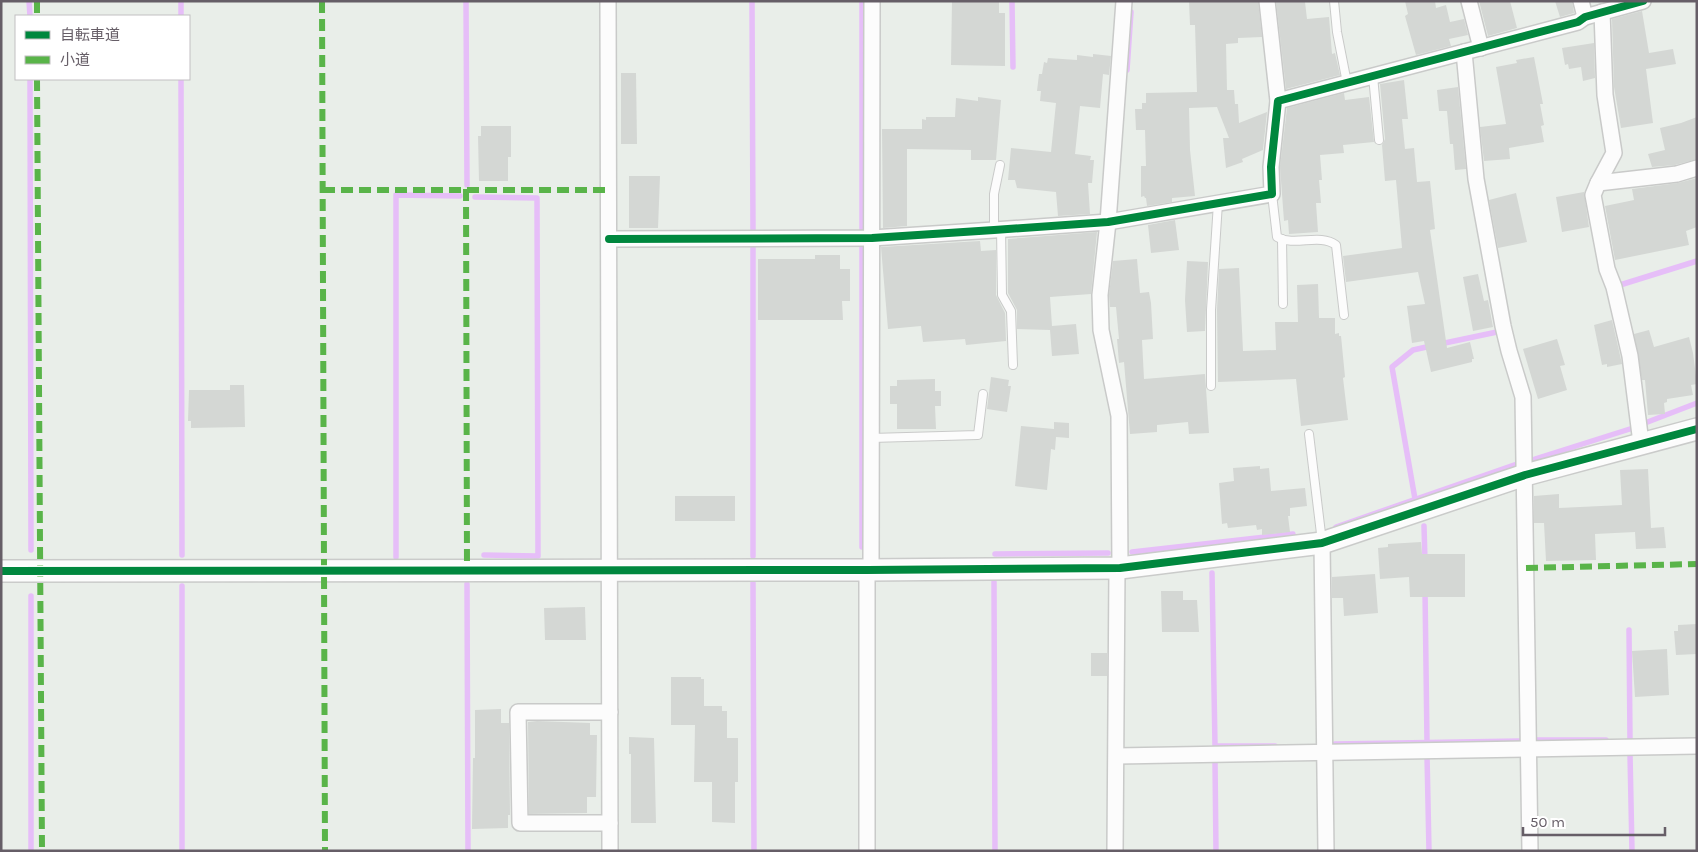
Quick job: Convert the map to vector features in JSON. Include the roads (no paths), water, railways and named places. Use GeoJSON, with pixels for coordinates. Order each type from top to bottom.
{"type":"FeatureCollection","features":[{"type":"Feature","properties":{"kind":"street"},"geometry":{"type":"LineString","coordinates":[[608,1],[610,851]]}},
{"type":"Feature","properties":{"kind":"street"},"geometry":{"type":"LineString","coordinates":[[867,851],[872,438],[872,1]]}},
{"type":"Feature","properties":{"kind":"street"},"geometry":{"type":"LineString","coordinates":[[1116,851],[1119,416],[1101,330],[1100,294],[1108,222],[1124,1]]}},
{"type":"Feature","properties":{"kind":"street"},"geometry":{"type":"LineString","coordinates":[[609,240],[872,238],[998,230],[1108,222],[1272,194],[1271,167],[1278,101],[1268,1]]}},
{"type":"Feature","properties":{"kind":"street"},"geometry":{"type":"LineString","coordinates":[[1470,1],[1482,48]]}},
{"type":"Feature","properties":{"kind":"street"},"geometry":{"type":"LineString","coordinates":[[1581,1],[1585,17]]}},
{"type":"Feature","properties":{"kind":"street"},"geometry":{"type":"LineString","coordinates":[[1278,101],[1578,22],[1585,17],[1642,1]]}},
{"type":"Feature","properties":{"kind":"street"},"geometry":{"type":"LineString","coordinates":[[1602,12],[1605,95],[1614,153],[1593,196],[1607,269],[1614,287],[1630,356],[1641,443]]}},
{"type":"Feature","properties":{"kind":"street"},"geometry":{"type":"LineString","coordinates":[[1464,52],[1476,179],[1503,326],[1524,397],[1530,851]]}},
{"type":"Feature","properties":{"kind":"street"},"geometry":{"type":"LineString","coordinates":[[1598,183],[1677,174],[1697,168]]}},
{"type":"Feature","properties":{"kind":"street"},"geometry":{"type":"LineString","coordinates":[[1,571],[1119,568],[1322,543],[1525,475],[1697,429]]}},
{"type":"Feature","properties":{"kind":"street"},"geometry":{"type":"LineString","coordinates":[[1322,543],[1326,851]]}},
{"type":"Feature","properties":{"kind":"street"},"geometry":{"type":"LineString","coordinates":[[610,712],[518,712],[520,823],[610,823]]}},
{"type":"Feature","properties":{"kind":"street"},"geometry":{"type":"LineString","coordinates":[[1117,756],[1697,746]]}},
{"type":"Feature","properties":{"kind":"lane"},"geometry":{"type":"LineString","coordinates":[[1334,1],[1337,32],[1347,83]]}},
{"type":"Feature","properties":{"kind":"lane"},"geometry":{"type":"LineString","coordinates":[[1373,76],[1379,140]]}},
{"type":"Feature","properties":{"kind":"lane"},"geometry":{"type":"LineString","coordinates":[[1000,165],[994,194],[1002,295],[1012,311],[1013,365]]}},
{"type":"Feature","properties":{"kind":"lane"},"geometry":{"type":"LineString","coordinates":[[1272,194],[1278,237],[1284,241],[1329,240],[1336,244],[1344,315]]}},
{"type":"Feature","properties":{"kind":"lane"},"geometry":{"type":"LineString","coordinates":[[1211,386],[1211,310],[1218,203]]}},
{"type":"Feature","properties":{"kind":"lane"},"geometry":{"type":"LineString","coordinates":[[1282,239],[1283,304]]}},
{"type":"Feature","properties":{"kind":"lane"},"geometry":{"type":"LineString","coordinates":[[872,438],[978,435],[983,394]]}},
{"type":"Feature","properties":{"kind":"lane"},"geometry":{"type":"LineString","coordinates":[[1309,434],[1322,543]]}},
{"type":"Feature","properties":{"kind":"waterway"},"geometry":{"type":"LineString","coordinates":[[29,1],[30,15]]}},
{"type":"Feature","properties":{"kind":"waterway"},"geometry":{"type":"LineString","coordinates":[[181,1],[181,15]]}},
{"type":"Feature","properties":{"kind":"waterway"},"geometry":{"type":"LineString","coordinates":[[466,1],[467,185]]}},
{"type":"Feature","properties":{"kind":"waterway"},"geometry":{"type":"LineString","coordinates":[[752,1],[753,232]]}},
{"type":"Feature","properties":{"kind":"waterway"},"geometry":{"type":"LineString","coordinates":[[862,1],[862,229]]}},
{"type":"Feature","properties":{"kind":"waterway"},"geometry":{"type":"LineString","coordinates":[[1012,1],[1013,67]]}},
{"type":"Feature","properties":{"kind":"waterway"},"geometry":{"type":"LineString","coordinates":[[1127,70],[1131,12]]}},
{"type":"Feature","properties":{"kind":"waterway"},"geometry":{"type":"LineString","coordinates":[[30,80],[31,550]]}},
{"type":"Feature","properties":{"kind":"waterway"},"geometry":{"type":"LineString","coordinates":[[181,80],[182,555]]}},
{"type":"Feature","properties":{"kind":"waterway"},"geometry":{"type":"LineString","coordinates":[[396,557],[396,195],[460,196]]}},
{"type":"Feature","properties":{"kind":"waterway"},"geometry":{"type":"LineString","coordinates":[[475,197],[537,198],[538,556],[484,555]]}},
{"type":"Feature","properties":{"kind":"waterway"},"geometry":{"type":"LineString","coordinates":[[753,245],[753,556]]}},
{"type":"Feature","properties":{"kind":"waterway"},"geometry":{"type":"LineString","coordinates":[[862,245],[862,547]]}},
{"type":"Feature","properties":{"kind":"waterway"},"geometry":{"type":"LineString","coordinates":[[1620,285],[1697,261]]}},
{"type":"Feature","properties":{"kind":"waterway"},"geometry":{"type":"LineString","coordinates":[[1440,344],[1497,332]]}},
{"type":"Feature","properties":{"kind":"waterway"},"geometry":{"type":"LineString","coordinates":[[1415,499],[1392,367],[1413,350],[1431,346]]}},
{"type":"Feature","properties":{"kind":"waterway"},"geometry":{"type":"LineString","coordinates":[[1645,423],[1697,403]]}},
{"type":"Feature","properties":{"kind":"waterway"},"geometry":{"type":"LineString","coordinates":[[1535,459],[1633,428]]}},
{"type":"Feature","properties":{"kind":"waterway"},"geometry":{"type":"LineString","coordinates":[[1336,527],[1517,464]]}},
{"type":"Feature","properties":{"kind":"waterway"},"geometry":{"type":"LineString","coordinates":[[1424,526],[1425,561]]}},
{"type":"Feature","properties":{"kind":"waterway"},"geometry":{"type":"LineString","coordinates":[[1132,552],[1293,534]]}},
{"type":"Feature","properties":{"kind":"waterway"},"geometry":{"type":"LineString","coordinates":[[995,554],[1108,553]]}},
{"type":"Feature","properties":{"kind":"waterway"},"geometry":{"type":"LineString","coordinates":[[1212,573],[1215,746],[1275,746]]}},
{"type":"Feature","properties":{"kind":"waterway"},"geometry":{"type":"LineString","coordinates":[[994,582],[995,851]]}},
{"type":"Feature","properties":{"kind":"waterway"},"geometry":{"type":"LineString","coordinates":[[753,583],[754,851]]}},
{"type":"Feature","properties":{"kind":"waterway"},"geometry":{"type":"LineString","coordinates":[[467,584],[468,851]]}},
{"type":"Feature","properties":{"kind":"waterway"},"geometry":{"type":"LineString","coordinates":[[182,586],[182,851]]}},
{"type":"Feature","properties":{"kind":"waterway"},"geometry":{"type":"LineString","coordinates":[[1425,590],[1427,742]]}},
{"type":"Feature","properties":{"kind":"waterway"},"geometry":{"type":"LineString","coordinates":[[31,596],[31,851]]}},
{"type":"Feature","properties":{"kind":"waterway"},"geometry":{"type":"LineString","coordinates":[[1629,630],[1630,740]]}},
{"type":"Feature","properties":{"kind":"waterway"},"geometry":{"type":"LineString","coordinates":[[1536,740],[1606,740]]}},
{"type":"Feature","properties":{"kind":"waterway"},"geometry":{"type":"LineString","coordinates":[[1335,744],[1520,741]]}},
{"type":"Feature","properties":{"kind":"waterway"},"geometry":{"type":"LineString","coordinates":[[1630,754],[1632,851]]}},
{"type":"Feature","properties":{"kind":"waterway"},"geometry":{"type":"LineString","coordinates":[[1427,755],[1429,851]]}},
{"type":"Feature","properties":{"kind":"waterway"},"geometry":{"type":"LineString","coordinates":[[1215,762],[1216,851]]}}]}
